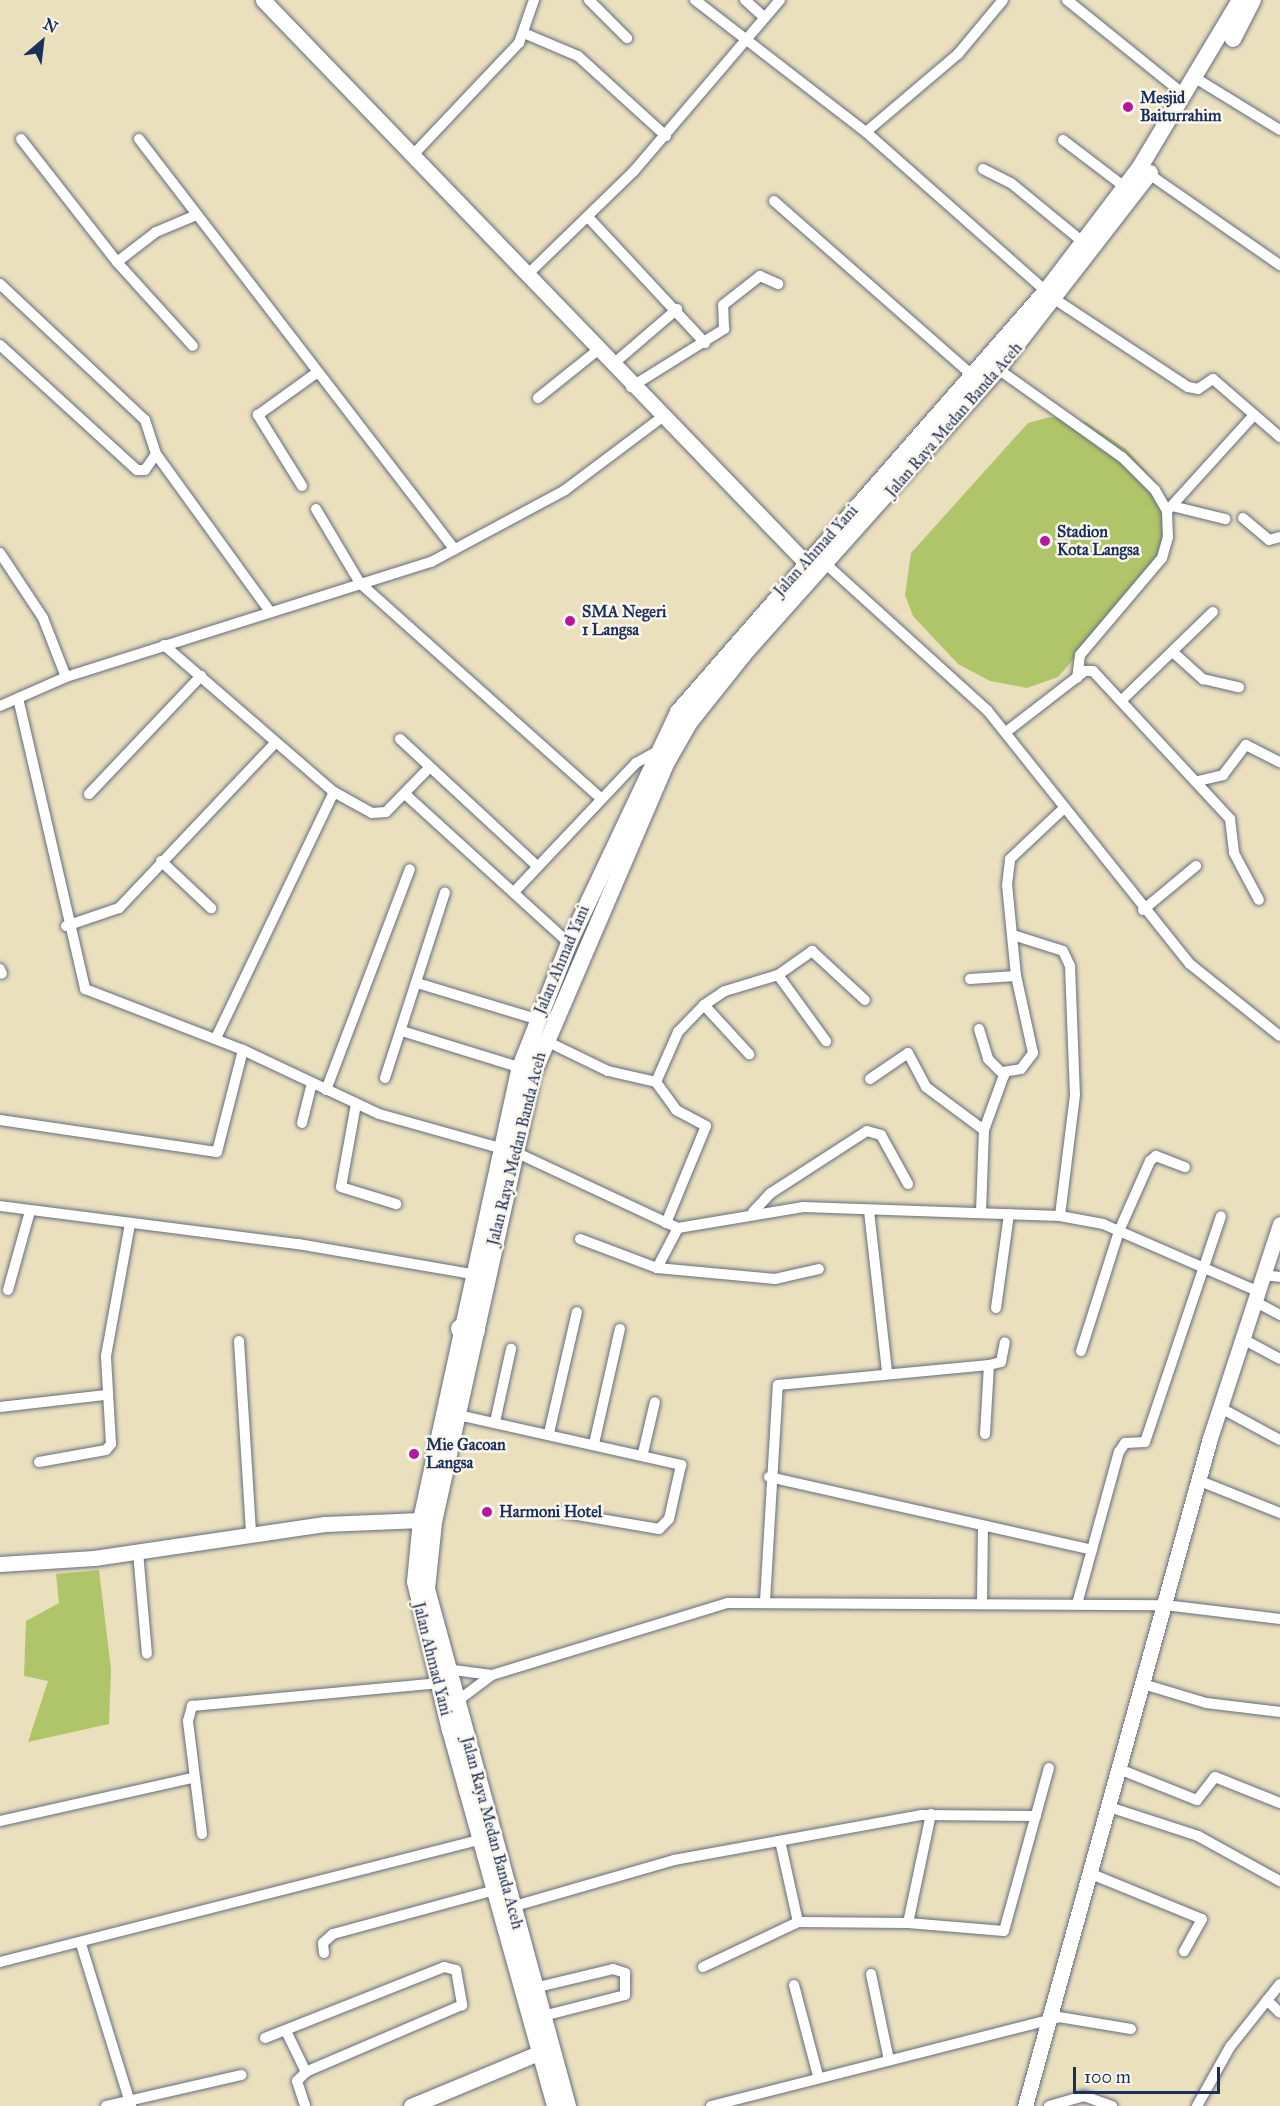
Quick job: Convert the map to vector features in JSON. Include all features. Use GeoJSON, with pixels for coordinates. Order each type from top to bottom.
{"type":"FeatureCollection","features":[{"type":"Feature","properties":{"kind":"main road","name":"Jalan Ahmad Yani"},"geometry":{"type":"LineString","coordinates":[[555,2106],[506,1909],[495,1890],[442,1676],[416,1596],[421,1520],[468,1330],[472,1274],[507,1150],[537,1019],[656,752],[692,692],[973,375],[1051,296],[1084,243],[1126,188],[1186,96],[1202,82],[1240,0]]}},
{"type":"Feature","properties":{"kind":"main road","name":"Jalan Raya Medan Banda Aceh"},"geometry":{"type":"LineString","coordinates":[[527,1069],[544,1040],[680,739],[744,654],[827,565],[998,369],[1051,296],[1149,174],[1253,0]]}},
{"type":"Feature","properties":{"kind":"main road","name":"Jalan Raya Medan Banda Aceh"},"geometry":{"type":"LineString","coordinates":[[507,1150],[468,1330],[458,1415],[428,1570],[429,1606],[442,1676],[456,1702],[506,1909],[543,2016],[568,2106]]}},
{"type":"Feature","properties":{"kind":"street"},"geometry":{"type":"LineString","coordinates":[[263,0],[631,387],[806,563]]}},
{"type":"Feature","properties":{"kind":"street"},"geometry":{"type":"LineString","coordinates":[[412,156],[526,34],[534,0]]}},
{"type":"Feature","properties":{"kind":"street"},"geometry":{"type":"LineString","coordinates":[[589,0],[627,38]]}},
{"type":"Feature","properties":{"kind":"street"},"geometry":{"type":"LineString","coordinates":[[695,0],[748,38],[866,132],[1051,296],[1188,387],[1198,389],[1213,379],[1280,437]]}},
{"type":"Feature","properties":{"kind":"street"},"geometry":{"type":"LineString","coordinates":[[745,0],[764,17]]}},
{"type":"Feature","properties":{"kind":"street"},"geometry":{"type":"LineString","coordinates":[[526,276],[588,217],[666,136],[780,0]]}},
{"type":"Feature","properties":{"kind":"street"},"geometry":{"type":"LineString","coordinates":[[866,132],[958,54],[1003,0]]}},
{"type":"Feature","properties":{"kind":"street"},"geometry":{"type":"LineString","coordinates":[[1067,0],[1186,96]]}},
{"type":"Feature","properties":{"kind":"street"},"geometry":{"type":"LineString","coordinates":[[526,34],[578,56],[666,136]]}},
{"type":"Feature","properties":{"kind":"street"},"geometry":{"type":"LineString","coordinates":[[1202,82],[1280,130]]}},
{"type":"Feature","properties":{"kind":"street"},"geometry":{"type":"LineString","coordinates":[[21,139],[117,262],[193,346]]}},
{"type":"Feature","properties":{"kind":"street"},"geometry":{"type":"LineString","coordinates":[[139,139],[194,216],[315,374],[454,550]]}},
{"type":"Feature","properties":{"kind":"street"},"geometry":{"type":"LineString","coordinates":[[1063,140],[1126,188]]}},
{"type":"Feature","properties":{"kind":"street"},"geometry":{"type":"LineString","coordinates":[[983,170],[1011,183],[1084,243]]}},
{"type":"Feature","properties":{"kind":"street"},"geometry":{"type":"LineString","coordinates":[[1149,174],[1280,265]]}},
{"type":"Feature","properties":{"kind":"street"},"geometry":{"type":"LineString","coordinates":[[774,201],[973,375]]}},
{"type":"Feature","properties":{"kind":"street"},"geometry":{"type":"LineString","coordinates":[[117,262],[156,232],[194,216]]}},
{"type":"Feature","properties":{"kind":"street"},"geometry":{"type":"LineString","coordinates":[[588,217],[677,309],[705,343]]}},
{"type":"Feature","properties":{"kind":"street"},"geometry":{"type":"LineString","coordinates":[[631,387],[705,343],[724,329],[723,304],[760,276],[778,284]]}},
{"type":"Feature","properties":{"kind":"street"},"geometry":{"type":"LineString","coordinates":[[0,284],[145,420],[156,454],[269,610]]}},
{"type":"Feature","properties":{"kind":"street"},"geometry":{"type":"LineString","coordinates":[[612,365],[677,309]]}},
{"type":"Feature","properties":{"kind":"street"},"geometry":{"type":"LineString","coordinates":[[0,345],[137,470],[145,470],[156,454]]}},
{"type":"Feature","properties":{"kind":"street"},"geometry":{"type":"LineString","coordinates":[[538,398],[597,350]]}},
{"type":"Feature","properties":{"kind":"street"},"geometry":{"type":"LineString","coordinates":[[998,369],[1122,457],[1155,490],[1170,509],[1225,519]]}},
{"type":"Feature","properties":{"kind":"street"},"geometry":{"type":"LineString","coordinates":[[302,486],[258,415],[315,374]]}},
{"type":"Feature","properties":{"kind":"street"},"geometry":{"type":"LineString","coordinates":[[1077,678],[1080,655],[1162,558],[1168,537],[1170,509],[1254,415]]}},
{"type":"Feature","properties":{"kind":"street"},"geometry":{"type":"LineString","coordinates":[[0,706],[66,677],[269,610],[407,571],[454,550],[565,490],[661,418]]}},
{"type":"Feature","properties":{"kind":"street"},"geometry":{"type":"LineString","coordinates":[[316,509],[360,583],[602,799]]}},
{"type":"Feature","properties":{"kind":"street"},"geometry":{"type":"LineString","coordinates":[[1243,518],[1269,540],[1280,537]]}},
{"type":"Feature","properties":{"kind":"street"},"geometry":{"type":"LineString","coordinates":[[0,552],[43,618],[66,677]]}},
{"type":"Feature","properties":{"kind":"street"},"geometry":{"type":"LineString","coordinates":[[827,565],[1006,732],[1062,810],[1190,964],[1280,1036]]}},
{"type":"Feature","properties":{"kind":"street"},"geometry":{"type":"LineString","coordinates":[[1121,701],[1175,654],[1212,612]]}},
{"type":"Feature","properties":{"kind":"street"},"geometry":{"type":"LineString","coordinates":[[164,645],[334,792],[381,815],[428,769]]}},
{"type":"Feature","properties":{"kind":"street"},"geometry":{"type":"LineString","coordinates":[[1175,654],[1203,679],[1239,687]]}},
{"type":"Feature","properties":{"kind":"street"},"geometry":{"type":"LineString","coordinates":[[1006,732],[1077,678],[1093,671],[1198,781],[1230,819],[1234,853],[1259,900]]}},
{"type":"Feature","properties":{"kind":"street"},"geometry":{"type":"LineString","coordinates":[[89,794],[201,676]]}},
{"type":"Feature","properties":{"kind":"street"},"geometry":{"type":"LineString","coordinates":[[18,698],[66,926],[85,989],[216,1038],[356,1104],[507,1150],[678,1228],[703,1228],[753,1212],[803,1207],[1060,1216],[1119,1231],[1200,1267],[1255,1296],[1280,1315]]}},
{"type":"Feature","properties":{"kind":"street"},"geometry":{"type":"LineString","coordinates":[[400,739],[428,769],[537,866]]}},
{"type":"Feature","properties":{"kind":"street"},"geometry":{"type":"LineString","coordinates":[[66,926],[119,908],[276,742]]}},
{"type":"Feature","properties":{"kind":"street"},"geometry":{"type":"LineString","coordinates":[[1198,781],[1223,775],[1246,745],[1280,762]]}},
{"type":"Feature","properties":{"kind":"street"},"geometry":{"type":"LineString","coordinates":[[514,892],[636,764],[656,752]]}},
{"type":"Feature","properties":{"kind":"street"},"geometry":{"type":"LineString","coordinates":[[216,1038],[334,792]]}},
{"type":"Feature","properties":{"kind":"street"},"geometry":{"type":"LineString","coordinates":[[405,794],[569,943]]}},
{"type":"Feature","properties":{"kind":"street"},"geometry":{"type":"LineString","coordinates":[[1003,1072],[1021,1069],[1033,1053],[1016,976],[1012,935],[1010,859],[1062,810]]}},
{"type":"Feature","properties":{"kind":"street"},"geometry":{"type":"LineString","coordinates":[[161,861],[211,908]]}},
{"type":"Feature","properties":{"kind":"street"},"geometry":{"type":"LineString","coordinates":[[1143,910],[1196,866]]}},
{"type":"Feature","properties":{"kind":"street"},"geometry":{"type":"LineString","coordinates":[[326,1090],[410,870]]}},
{"type":"Feature","properties":{"kind":"street"},"geometry":{"type":"LineString","coordinates":[[385,1078],[445,892]]}},
{"type":"Feature","properties":{"kind":"street"},"geometry":{"type":"LineString","coordinates":[[1012,935],[1063,951],[1070,966],[1075,1095],[1060,1216]]}},
{"type":"Feature","properties":{"kind":"street"},"geometry":{"type":"LineString","coordinates":[[656,1082],[678,1032],[704,1005],[734,988],[778,975],[815,951],[865,1000]]}},
{"type":"Feature","properties":{"kind":"street"},"geometry":{"type":"LineString","coordinates":[[778,975],[826,1041]]}},
{"type":"Feature","properties":{"kind":"street"},"geometry":{"type":"LineString","coordinates":[[970,979],[1016,976]]}},
{"type":"Feature","properties":{"kind":"street"},"geometry":{"type":"LineString","coordinates":[[417,983],[537,1019]]}},
{"type":"Feature","properties":{"kind":"street"},"geometry":{"type":"LineString","coordinates":[[704,1005],[749,1054]]}},
{"type":"Feature","properties":{"kind":"street"},"geometry":{"type":"LineString","coordinates":[[980,1029],[988,1059],[1003,1072]]}},
{"type":"Feature","properties":{"kind":"street"},"geometry":{"type":"LineString","coordinates":[[402,1031],[527,1069]]}},
{"type":"Feature","properties":{"kind":"street"},"geometry":{"type":"LineString","coordinates":[[544,1040],[608,1071],[656,1082],[676,1110],[706,1126],[666,1223]]}},
{"type":"Feature","properties":{"kind":"street"},"geometry":{"type":"LineString","coordinates":[[0,1120],[217,1152],[243,1050]]}},
{"type":"Feature","properties":{"kind":"street"},"geometry":{"type":"LineString","coordinates":[[870,1079],[908,1053],[926,1087],[984,1130]]}},
{"type":"Feature","properties":{"kind":"street"},"geometry":{"type":"LineString","coordinates":[[981,1213],[984,1130],[1003,1072]]}},
{"type":"Feature","properties":{"kind":"street"},"geometry":{"type":"LineString","coordinates":[[302,1123],[312,1083]]}},
{"type":"Feature","properties":{"kind":"street"},"geometry":{"type":"LineString","coordinates":[[356,1104],[341,1187],[396,1204]]}},
{"type":"Feature","properties":{"kind":"street"},"geometry":{"type":"LineString","coordinates":[[753,1212],[771,1193],[867,1131],[881,1135],[908,1184]]}},
{"type":"Feature","properties":{"kind":"street"},"geometry":{"type":"LineString","coordinates":[[1082,1352],[1119,1231],[1152,1159],[1185,1167]]}},
{"type":"Feature","properties":{"kind":"street"},"geometry":{"type":"LineString","coordinates":[[0,1206],[472,1274]]}},
{"type":"Feature","properties":{"kind":"street"},"geometry":{"type":"LineString","coordinates":[[8,1290],[30,1211]]}},
{"type":"Feature","properties":{"kind":"street"},"geometry":{"type":"LineString","coordinates":[[869,1211],[887,1371]]}},
{"type":"Feature","properties":{"kind":"street"},"geometry":{"type":"LineString","coordinates":[[996,1308],[1009,1214]]}},
{"type":"Feature","properties":{"kind":"street"},"geometry":{"type":"LineString","coordinates":[[1077,1604],[1120,1449],[1146,1440],[1200,1267],[1221,1216]]}},
{"type":"Feature","properties":{"kind":"street"},"geometry":{"type":"LineString","coordinates":[[39,1462],[110,1448],[106,1356],[130,1224]]}},
{"type":"Feature","properties":{"kind":"street"},"geometry":{"type":"LineString","coordinates":[[1025,2106],[1220,1407],[1280,1224]]}},
{"type":"Feature","properties":{"kind":"street"},"geometry":{"type":"LineString","coordinates":[[657,1269],[678,1228]]}},
{"type":"Feature","properties":{"kind":"street"},"geometry":{"type":"LineString","coordinates":[[580,1239],[657,1269],[774,1279],[819,1269]]}},
{"type":"Feature","properties":{"kind":"street"},"geometry":{"type":"LineString","coordinates":[[1262,1275],[1280,1277]]}},
{"type":"Feature","properties":{"kind":"street"},"geometry":{"type":"LineString","coordinates":[[549,1433],[577,1312]]}},
{"type":"Feature","properties":{"kind":"street"},"geometry":{"type":"LineString","coordinates":[[594,1444],[620,1329]]}},
{"type":"Feature","properties":{"kind":"street"},"geometry":{"type":"LineString","coordinates":[[1241,1338],[1280,1359]]}},
{"type":"Feature","properties":{"kind":"street"},"geometry":{"type":"LineString","coordinates":[[239,1341],[251,1532]]}},
{"type":"Feature","properties":{"kind":"street"},"geometry":{"type":"LineString","coordinates":[[765,1601],[769,1477],[778,1385],[887,1371],[989,1365],[1001,1362],[1005,1342]]}},
{"type":"Feature","properties":{"kind":"street"},"geometry":{"type":"LineString","coordinates":[[495,1422],[511,1349]]}},
{"type":"Feature","properties":{"kind":"street"},"geometry":{"type":"LineString","coordinates":[[985,1434],[989,1365]]}},
{"type":"Feature","properties":{"kind":"street"},"geometry":{"type":"LineString","coordinates":[[0,1407],[106,1395]]}},
{"type":"Feature","properties":{"kind":"street"},"geometry":{"type":"LineString","coordinates":[[644,1454],[655,1402]]}},
{"type":"Feature","properties":{"kind":"street"},"geometry":{"type":"LineString","coordinates":[[1220,1407],[1280,1440]]}},
{"type":"Feature","properties":{"kind":"street"},"geometry":{"type":"LineString","coordinates":[[458,1415],[644,1454],[681,1465],[665,1526],[642,1529],[560,1512]]}},
{"type":"Feature","properties":{"kind":"street"},"geometry":{"type":"LineString","coordinates":[[769,1477],[1092,1550]]}},
{"type":"Feature","properties":{"kind":"street"},"geometry":{"type":"LineString","coordinates":[[1200,1481],[1280,1513]]}},
{"type":"Feature","properties":{"kind":"street"},"geometry":{"type":"LineString","coordinates":[[0,1564],[138,1552],[251,1532],[421,1520]]}},
{"type":"Feature","properties":{"kind":"street"},"geometry":{"type":"LineString","coordinates":[[982,1604],[983,1526]]}},
{"type":"Feature","properties":{"kind":"street"},"geometry":{"type":"LineString","coordinates":[[138,1552],[147,1654]]}},
{"type":"Feature","properties":{"kind":"street"},"geometry":{"type":"LineString","coordinates":[[202,1834],[193,1778],[188,1721],[192,1706],[442,1676],[492,1674],[708,1607],[765,1601],[1166,1605],[1280,1620]]}},
{"type":"Feature","properties":{"kind":"street"},"geometry":{"type":"LineString","coordinates":[[456,1702],[492,1674]]}},
{"type":"Feature","properties":{"kind":"street"},"geometry":{"type":"LineString","coordinates":[[1143,1684],[1206,1703],[1280,1712]]}},
{"type":"Feature","properties":{"kind":"street"},"geometry":{"type":"LineString","coordinates":[[703,1967],[798,1922],[908,1923],[1004,1931],[1049,1768]]}},
{"type":"Feature","properties":{"kind":"street"},"geometry":{"type":"LineString","coordinates":[[1119,1769],[1197,1800],[1215,1777],[1280,1803]]}},
{"type":"Feature","properties":{"kind":"street"},"geometry":{"type":"LineString","coordinates":[[0,1821],[193,1778]]}},
{"type":"Feature","properties":{"kind":"street"},"geometry":{"type":"LineString","coordinates":[[1108,1807],[1216,1844],[1280,1881]]}},
{"type":"Feature","properties":{"kind":"street"},"geometry":{"type":"LineString","coordinates":[[506,1909],[674,1860],[931,1814],[1036,1816]]}},
{"type":"Feature","properties":{"kind":"street"},"geometry":{"type":"LineString","coordinates":[[908,1923],[931,1814]]}},
{"type":"Feature","properties":{"kind":"street"},"geometry":{"type":"LineString","coordinates":[[0,1962],[81,1944],[481,1839]]}},
{"type":"Feature","properties":{"kind":"street"},"geometry":{"type":"LineString","coordinates":[[780,1841],[798,1922]]}},
{"type":"Feature","properties":{"kind":"street"},"geometry":{"type":"LineString","coordinates":[[1089,1873],[1202,1919],[1184,1951]]}},
{"type":"Feature","properties":{"kind":"street"},"geometry":{"type":"LineString","coordinates":[[324,1953],[323,1943],[333,1935],[495,1890]]}},
{"type":"Feature","properties":{"kind":"street"},"geometry":{"type":"LineString","coordinates":[[81,1944],[130,2102]]}},
{"type":"Feature","properties":{"kind":"street"},"geometry":{"type":"LineString","coordinates":[[265,2038],[444,1967],[456,1970],[462,2005],[306,2072],[297,2082],[305,2106]]}},
{"type":"Feature","properties":{"kind":"street"},"geometry":{"type":"LineString","coordinates":[[534,1988],[613,1969],[625,1973],[625,1995],[543,2016]]}},
{"type":"Feature","properties":{"kind":"street"},"geometry":{"type":"LineString","coordinates":[[871,1974],[889,2060]]}},
{"type":"Feature","properties":{"kind":"street"},"geometry":{"type":"LineString","coordinates":[[1197,2106],[1223,2058],[1280,1984]]}},
{"type":"Feature","properties":{"kind":"street"},"geometry":{"type":"LineString","coordinates":[[794,1985],[818,2076]]}},
{"type":"Feature","properties":{"kind":"street"},"geometry":{"type":"LineString","coordinates":[[1267,2000],[1280,2013]]}},
{"type":"Feature","properties":{"kind":"street"},"geometry":{"type":"LineString","coordinates":[[711,2106],[818,2076],[1050,2019],[1071,2016],[1131,2029]]}},
{"type":"Feature","properties":{"kind":"street"},"geometry":{"type":"LineString","coordinates":[[286,2031],[306,2072]]}},
{"type":"Feature","properties":{"kind":"street"},"geometry":{"type":"LineString","coordinates":[[411,2106],[541,2052]]}},
{"type":"Feature","properties":{"kind":"street"},"geometry":{"type":"LineString","coordinates":[[106,2106],[241,2075]]}},
{"type":"Feature","properties":{"kind":"street"},"geometry":{"type":"LineString","coordinates":[[1049,2106],[1084,2096],[1112,2106]]}},
{"type":"Feature","properties":{"kind":"green space","name":"Stadion Kota Langsa"},"geometry":{"type":"Polygon","coordinates":[[[1050,417],[1086,422],[1126,449],[1153,479],[1168,503],[1165,555],[1058,677],[1027,688],[990,681],[958,664],[913,616],[905,595],[911,553],[1028,423],[1050,417]]]}},
{"type":"Feature","properties":{"kind":"green space"},"geometry":{"type":"Polygon","coordinates":[[[99,1570],[111,1669],[109,1724],[28,1742],[48,1681],[24,1676],[26,1621],[59,1603],[56,1574],[99,1570]]]}},
{"type":"Feature","properties":{"kind":"place","name":"Mesjid Baiturrahim"},"geometry":{"type":"Point","coordinates":[1128,107]}},
{"type":"Feature","properties":{"kind":"place","name":"Stadion Kota Langsa"},"geometry":{"type":"Point","coordinates":[1045,541]}},
{"type":"Feature","properties":{"kind":"place","name":"SMA Negeri 1 Langsa"},"geometry":{"type":"Point","coordinates":[570,621]}},
{"type":"Feature","properties":{"kind":"place","name":"Mie Gacoan Langsa"},"geometry":{"type":"Point","coordinates":[414,1454]}},
{"type":"Feature","properties":{"kind":"place","name":"Harmoni Hotel"},"geometry":{"type":"Point","coordinates":[487,1512]}}]}
